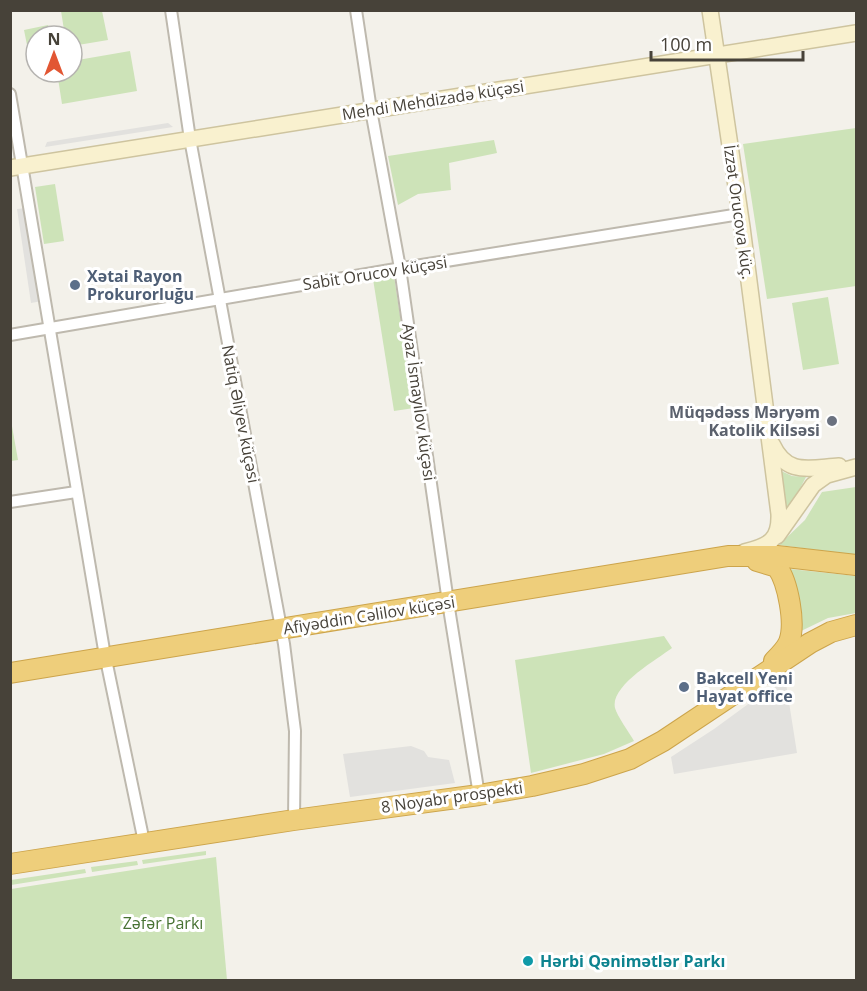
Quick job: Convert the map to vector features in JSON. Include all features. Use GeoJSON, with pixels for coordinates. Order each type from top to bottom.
{"type":"FeatureCollection","features":[{"type":"Feature","properties":{"kind":"highway","name":"Afiyəddin Cəlilov küçəsi"},"geometry":{"type":"LineString","coordinates":[[10,673],[728,556]]}},
{"type":"Feature","properties":{"kind":"highway"},"geometry":{"type":"LineString","coordinates":[[728,556],[777,556],[856,566]]}},
{"type":"Feature","properties":{"kind":"highway"},"geometry":{"type":"LineString","coordinates":[[728,556],[773,565],[783,575],[786,583],[791,620],[790,638],[786,648],[762,674]]}},
{"type":"Feature","properties":{"kind":"highway","name":"8 Noyabr prospekti"},"geometry":{"type":"LineString","coordinates":[[10,864],[144,842],[479,795],[567,778],[609,767],[630,759],[682,730],[762,674],[816,640],[831,632],[856,625]]}},
{"type":"Feature","properties":{"kind":"street","name":"Natiq Əliyev küçəsi"},"geometry":{"type":"LineString","coordinates":[[171,10],[190,139],[280,629],[296,731],[294,820]]}},
{"type":"Feature","properties":{"kind":"street","name":"Ayaz İsmayılov küçəsi"},"geometry":{"type":"LineString","coordinates":[[356,10],[371,110],[400,268],[448,602],[479,795]]}},
{"type":"Feature","properties":{"kind":"street","name":"İzzət Orucova küç."},"geometry":{"type":"LineString","coordinates":[[710,10],[767,414],[779,513],[774,538]]}},
{"type":"Feature","properties":{"kind":"street","name":"Mehdi Mehdizadə küçəsi"},"geometry":{"type":"LineString","coordinates":[[16,167],[856,33]]}},
{"type":"Feature","properties":{"kind":"street"},"geometry":{"type":"LineString","coordinates":[[10,94],[16,167],[51,328],[76,492],[105,657],[144,842]]}},
{"type":"Feature","properties":{"kind":"street","name":"Sabit Orucov küçəsi"},"geometry":{"type":"LineString","coordinates":[[10,335],[400,268],[740,214]]}},
{"type":"Feature","properties":{"kind":"street"},"geometry":{"type":"LineString","coordinates":[[770,439],[784,463],[790,466],[799,468],[856,466]]}},
{"type":"Feature","properties":{"kind":"street"},"geometry":{"type":"LineString","coordinates":[[728,556],[754,550],[774,538],[819,479],[856,466]]}},
{"type":"Feature","properties":{"kind":"street"},"geometry":{"type":"LineString","coordinates":[[10,502],[76,492]]}},
{"type":"Feature","properties":{"kind":"green space"},"geometry":{"type":"Polygon","coordinates":[[[61,11],[102,11],[108,40],[84,44],[84,24],[63,24],[61,11]]]}},
{"type":"Feature","properties":{"kind":"green space"},"geometry":{"type":"Polygon","coordinates":[[[130,51],[137,91],[62,104],[59,84],[84,84],[84,59],[130,51]]]}},
{"type":"Feature","properties":{"kind":"green space"},"geometry":{"type":"Polygon","coordinates":[[[856,128],[856,286],[767,299],[743,144],[856,128]]]}},
{"type":"Feature","properties":{"kind":"green space"},"geometry":{"type":"Polygon","coordinates":[[[494,140],[497,153],[449,163],[451,190],[418,194],[398,205],[388,156],[494,140]]]}},
{"type":"Feature","properties":{"kind":"green space"},"geometry":{"type":"Polygon","coordinates":[[[55,184],[64,241],[44,244],[35,187],[55,184]]]}},
{"type":"Feature","properties":{"kind":"green space"},"geometry":{"type":"Polygon","coordinates":[[[394,276],[414,408],[394,411],[373,279],[394,276]]]}},
{"type":"Feature","properties":{"kind":"green space"},"geometry":{"type":"Polygon","coordinates":[[[828,297],[839,364],[803,370],[792,303],[828,297]]]}},
{"type":"Feature","properties":{"kind":"green space"},"geometry":{"type":"Polygon","coordinates":[[[10,415],[18,460],[11,461],[10,461],[10,415]]]}},
{"type":"Feature","properties":{"kind":"green space"},"geometry":{"type":"Polygon","coordinates":[[[779,470],[792,476],[806,477],[786,516],[779,470]]]}},
{"type":"Feature","properties":{"kind":"green space"},"geometry":{"type":"Polygon","coordinates":[[[856,487],[856,555],[779,545],[805,520],[822,492],[856,487]]]}},
{"type":"Feature","properties":{"kind":"green space"},"geometry":{"type":"Polygon","coordinates":[[[790,569],[856,576],[856,613],[828,618],[799,632],[790,569]]]}},
{"type":"Feature","properties":{"kind":"green space"},"geometry":{"type":"Polygon","coordinates":[[[664,636],[672,648],[636,674],[615,700],[616,711],[634,741],[604,754],[531,773],[515,660],[664,636]]]}},
{"type":"Feature","properties":{"kind":"green space"},"geometry":{"type":"Polygon","coordinates":[[[206,851],[206,855],[143,864],[142,860],[206,851]]]}},
{"type":"Feature","properties":{"kind":"green space","name":"Zəfər Parkı"},"geometry":{"type":"Polygon","coordinates":[[[216,857],[227,980],[11,980],[11,889],[216,857]]]}},
{"type":"Feature","properties":{"kind":"green space"},"geometry":{"type":"Polygon","coordinates":[[[137,861],[138,865],[92,872],[91,867],[137,861]]]}},
{"type":"Feature","properties":{"kind":"green space"},"geometry":{"type":"Polygon","coordinates":[[[85,869],[86,873],[11,885],[11,880],[85,869]]]}},
{"type":"Feature","properties":{"kind":"shaded area"},"geometry":{"type":"Polygon","coordinates":[[[168,123],[173,127],[45,147],[47,142],[168,123]]]}},
{"type":"Feature","properties":{"kind":"shaded area"},"geometry":{"type":"Polygon","coordinates":[[[27,208],[42,301],[31,303],[17,209],[27,208]]]}},
{"type":"Feature","properties":{"kind":"shaded area"},"geometry":{"type":"Polygon","coordinates":[[[785,677],[797,753],[674,774],[671,757],[785,677]]]}},
{"type":"Feature","properties":{"kind":"shaded area"},"geometry":{"type":"Polygon","coordinates":[[[411,746],[424,751],[428,757],[449,760],[455,783],[350,797],[343,754],[411,746]]]}},
{"type":"Feature","properties":{"kind":"place","name":"Xətai Rayon Prokurorluğu"},"geometry":{"type":"Point","coordinates":[75,285]}},
{"type":"Feature","properties":{"kind":"place","name":"Müqədəss Məryəm Katolik Kilsəsi"},"geometry":{"type":"Point","coordinates":[832,421]}},
{"type":"Feature","properties":{"kind":"place","name":"Bakcell Yeni Hayat office"},"geometry":{"type":"Point","coordinates":[684,687]}},
{"type":"Feature","properties":{"kind":"place","name":"Hərbi Qənimətlər Parkı"},"geometry":{"type":"Point","coordinates":[528,961]}}]}
